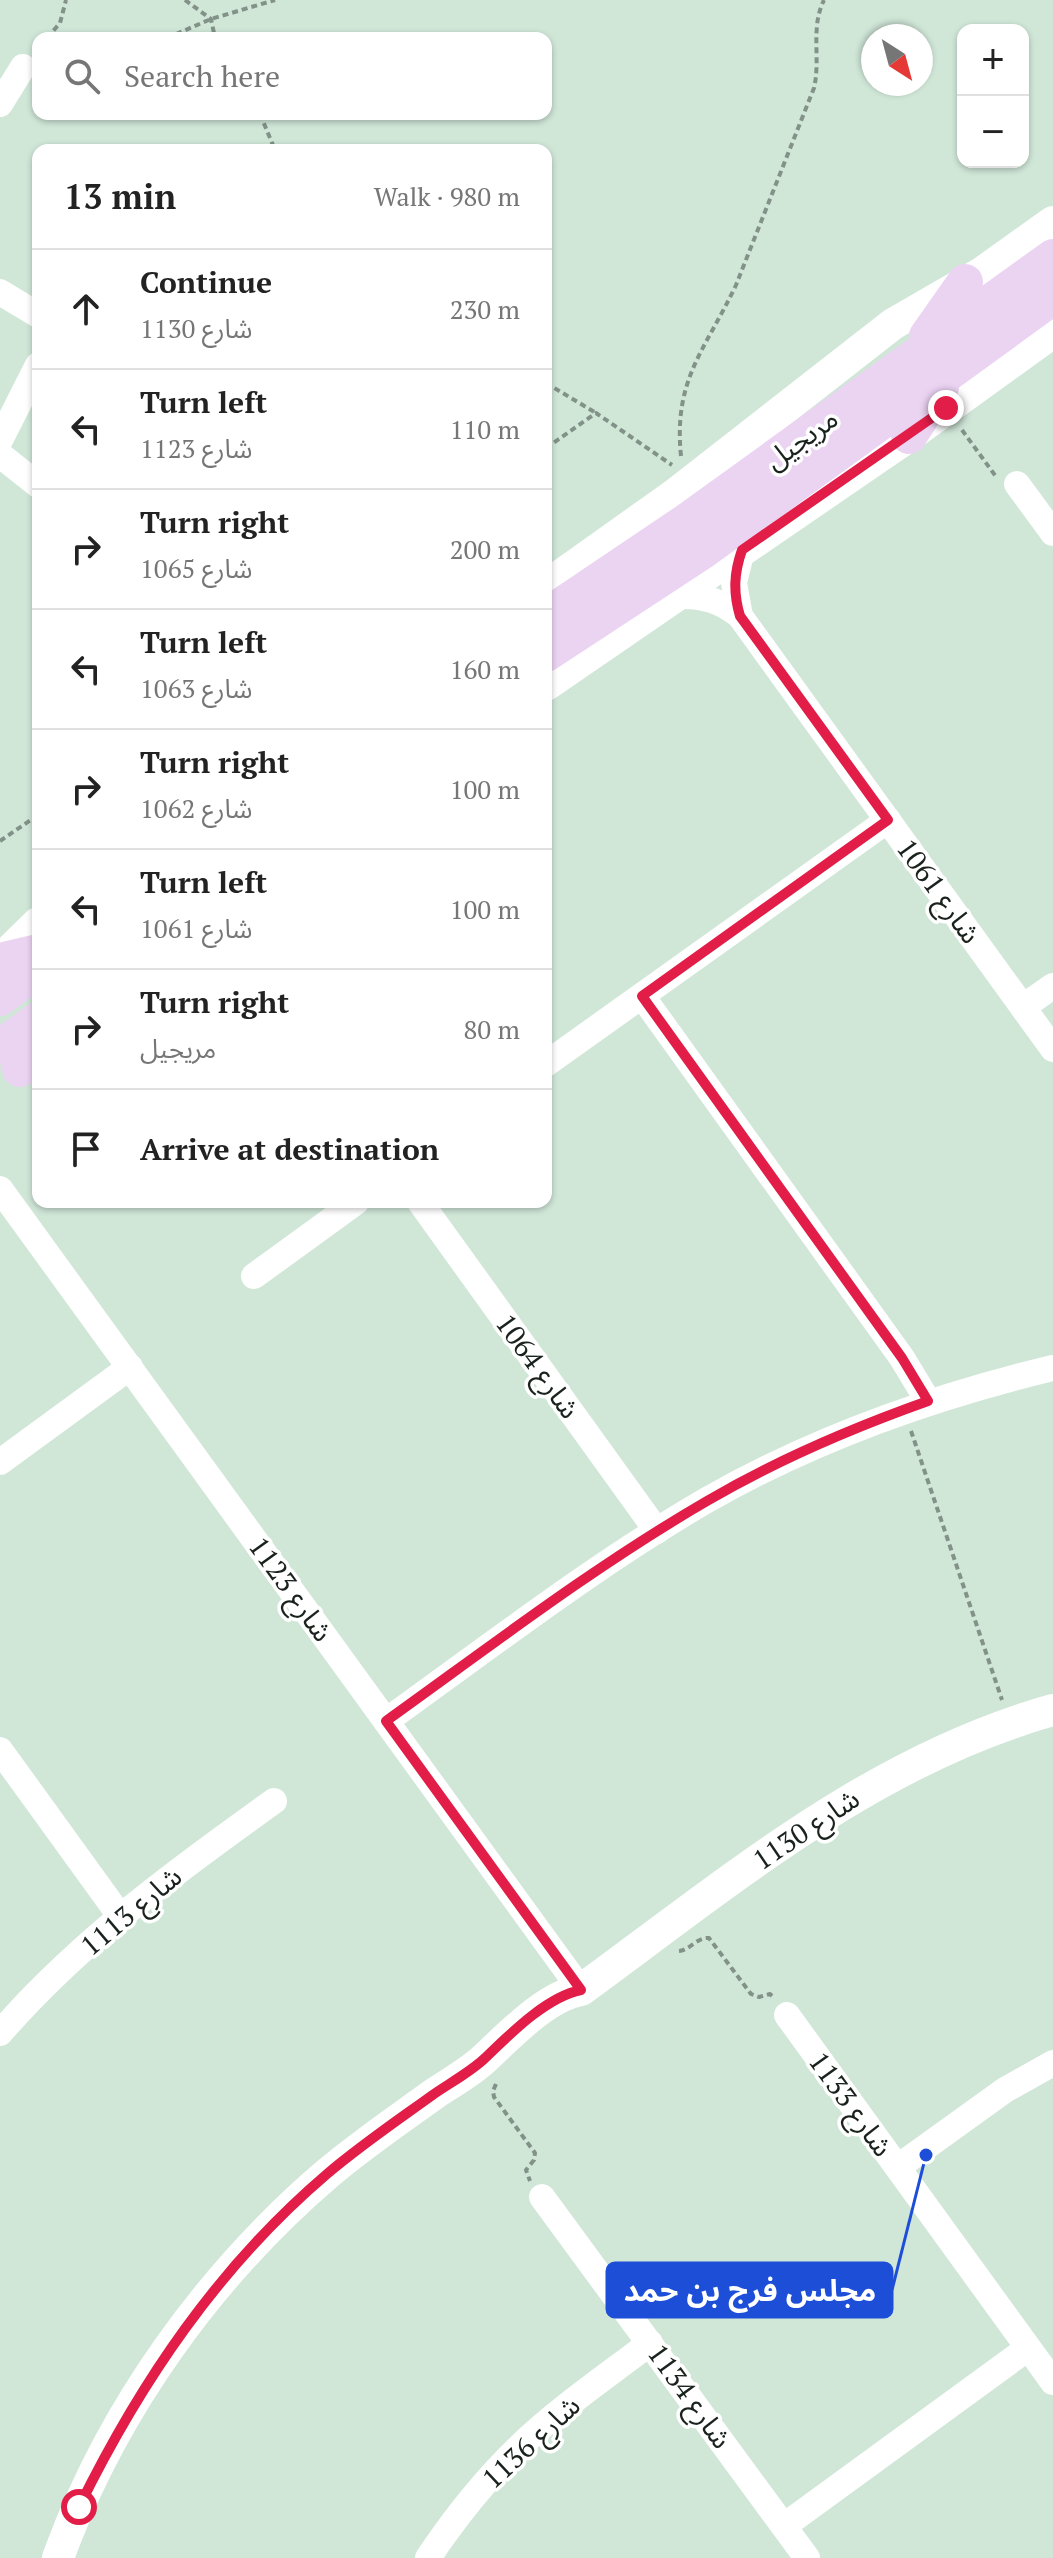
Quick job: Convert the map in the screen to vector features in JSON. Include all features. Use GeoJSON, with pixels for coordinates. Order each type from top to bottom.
{"type":"FeatureCollection","features":[{"type":"Feature","properties":{"kind":"main road","name":"مريجيل"},"geometry":{"type":"LineString","coordinates":[[552,612],[684,523],[1053,257]]}},
{"type":"Feature","properties":{"kind":"main road"},"geometry":{"type":"LineString","coordinates":[[909,361],[965,282]]}},
{"type":"Feature","properties":{"kind":"main road","name":"مريجيل"},"geometry":{"type":"LineString","coordinates":[[552,650],[703,551],[1053,297]]}},
{"type":"Feature","properties":{"kind":"main road"},"geometry":{"type":"LineString","coordinates":[[909,436],[952,370]]}},
{"type":"Feature","properties":{"kind":"main road"},"geometry":{"type":"LineString","coordinates":[[0,960],[32,953]]}},
{"type":"Feature","properties":{"kind":"main road"},"geometry":{"type":"LineString","coordinates":[[0,998],[32,974]]}},
{"type":"Feature","properties":{"kind":"main road"},"geometry":{"type":"LineString","coordinates":[[19,1060],[32,1033]]}},
{"type":"Feature","properties":{"kind":"street"},"geometry":{"type":"LineString","coordinates":[[0,104],[23,67]]}},
{"type":"Feature","properties":{"kind":"street"},"geometry":{"type":"LineString","coordinates":[[552,581],[893,324],[965,282],[1053,222]]}},
{"type":"Feature","properties":{"kind":"street"},"geometry":{"type":"LineString","coordinates":[[0,292],[32,311]]}},
{"type":"Feature","properties":{"kind":"street","name":"مريجيل"},"geometry":{"type":"LineString","coordinates":[[552,681],[909,436],[1053,332]]}},
{"type":"Feature","properties":{"kind":"street"},"geometry":{"type":"LineString","coordinates":[[0,440],[32,377]]}},
{"type":"Feature","properties":{"kind":"street"},"geometry":{"type":"LineString","coordinates":[[0,455],[32,480]]}},
{"type":"Feature","properties":{"kind":"street"},"geometry":{"type":"LineString","coordinates":[[1017,484],[1053,533]]}},
{"type":"Feature","properties":{"kind":"street","name":"شارع 1061"},"geometry":{"type":"LineString","coordinates":[[740,616],[734,583],[742,550]]}},
{"type":"Feature","properties":{"kind":"street","name":"شارع 1061"},"geometry":{"type":"LineString","coordinates":[[678,596],[695,595],[712,599],[740,616],[1053,1049]]}},
{"type":"Feature","properties":{"kind":"street"},"geometry":{"type":"LineString","coordinates":[[552,1060],[888,820]]}},
{"type":"Feature","properties":{"kind":"street"},"geometry":{"type":"LineString","coordinates":[[0,960],[32,929]]}},
{"type":"Feature","properties":{"kind":"street"},"geometry":{"type":"LineString","coordinates":[[1023,1007],[1053,986]]}},
{"type":"Feature","properties":{"kind":"street"},"geometry":{"type":"LineString","coordinates":[[642,996],[902,1358],[916,1406]]}},
{"type":"Feature","properties":{"kind":"street","name":"شارع 1123"},"geometry":{"type":"LineString","coordinates":[[0,1189],[581,1990]]}},
{"type":"Feature","properties":{"kind":"street"},"geometry":{"type":"LineString","coordinates":[[254,1276],[348,1208]]}},
{"type":"Feature","properties":{"kind":"street","name":"شارع 1064"},"geometry":{"type":"LineString","coordinates":[[424,1208],[657,1531]]}},
{"type":"Feature","properties":{"kind":"street"},"geometry":{"type":"LineString","coordinates":[[0,1462],[130,1367]]}},
{"type":"Feature","properties":{"kind":"street"},"geometry":{"type":"LineString","coordinates":[[386,1721],[598,1569],[657,1531],[769,1468],[916,1406],[984,1384],[1053,1368]]}},
{"type":"Feature","properties":{"kind":"street","name":"شارع 1130"},"geometry":{"type":"LineString","coordinates":[[58,2558],[85,2494],[134,2402],[167,2351],[241,2258],[327,2175],[373,2138],[484,2059],[499,2043],[559,1998],[581,1990],[834,1807],[939,1752],[1053,1710]]}},
{"type":"Feature","properties":{"kind":"street"},"geometry":{"type":"LineString","coordinates":[[0,1750],[120,1916]]}},
{"type":"Feature","properties":{"kind":"street","name":"شارع 1113"},"geometry":{"type":"LineString","coordinates":[[0,2033],[59,1972],[120,1916],[274,1801]]}},
{"type":"Feature","properties":{"kind":"street","name":"شارع 1133"},"geometry":{"type":"LineString","coordinates":[[787,2015],[1053,2382]]}},
{"type":"Feature","properties":{"kind":"street"},"geometry":{"type":"LineString","coordinates":[[898,2167],[1005,2090],[1053,2063]]}},
{"type":"Feature","properties":{"kind":"street","name":"شارع 1134"},"geometry":{"type":"LineString","coordinates":[[542,2197],[807,2558]]}},
{"type":"Feature","properties":{"kind":"street","name":"شارع 1136"},"geometry":{"type":"LineString","coordinates":[[428,2558],[488,2478],[533,2434],[650,2343]]}},
{"type":"Feature","properties":{"kind":"street"},"geometry":{"type":"LineString","coordinates":[[784,2526],[1028,2348]]}},
{"type":"Feature","properties":{"kind":"path"},"geometry":{"type":"LineString","coordinates":[[52,32],[60,23],[66,0]]}},
{"type":"Feature","properties":{"kind":"path"},"geometry":{"type":"LineString","coordinates":[[185,0],[211,19],[214,32]]}},
{"type":"Feature","properties":{"kind":"path"},"geometry":{"type":"LineString","coordinates":[[181,32],[211,19],[275,0]]}},
{"type":"Feature","properties":{"kind":"path"},"geometry":{"type":"LineString","coordinates":[[687,479],[681,464],[679,426],[687,379],[736,285],[814,88],[818,71],[816,28],[824,0]]}},
{"type":"Feature","properties":{"kind":"path"},"geometry":{"type":"LineString","coordinates":[[262,120],[272,144]]}},
{"type":"Feature","properties":{"kind":"path"},"geometry":{"type":"LineString","coordinates":[[552,387],[596,413],[687,479]]}},
{"type":"Feature","properties":{"kind":"path"},"geometry":{"type":"LineString","coordinates":[[946,408],[1007,492],[1017,484]]}},
{"type":"Feature","properties":{"kind":"path"},"geometry":{"type":"LineString","coordinates":[[552,444],[596,413]]}},
{"type":"Feature","properties":{"kind":"path"},"geometry":{"type":"LineString","coordinates":[[0,841],[32,819]]}},
{"type":"Feature","properties":{"kind":"path"},"geometry":{"type":"LineString","coordinates":[[916,1406],[1010,1724]]}},
{"type":"Feature","properties":{"kind":"path"},"geometry":{"type":"LineString","coordinates":[[662,1931],[679,1951],[702,1938],[711,1939],[751,1994],[759,1997],[770,1994],[787,2015]]}},
{"type":"Feature","properties":{"kind":"path"},"geometry":{"type":"LineString","coordinates":[[484,2059],[497,2077],[494,2097],[535,2153],[526,2174],[542,2197]]}},
{"type":"Feature","properties":{"kind":"place","name":"مجلس فرج بن حمد"},"geometry":{"type":"Point","coordinates":[926,2155]}},
{"type":"Feature","properties":{"kind":"route"},"geometry":{"type":"LineString","coordinates":[[79,2507],[134,2402],[167,2351],[241,2258],[283,2215],[373,2138],[484,2059],[509,2034],[559,1998],[581,1990],[386,1721],[598,1569],[710,1499],[812,1447],[928,1401],[902,1358],[642,996],[888,820],[740,616],[735,600],[736,566],[742,550],[946,408]]}}]}
